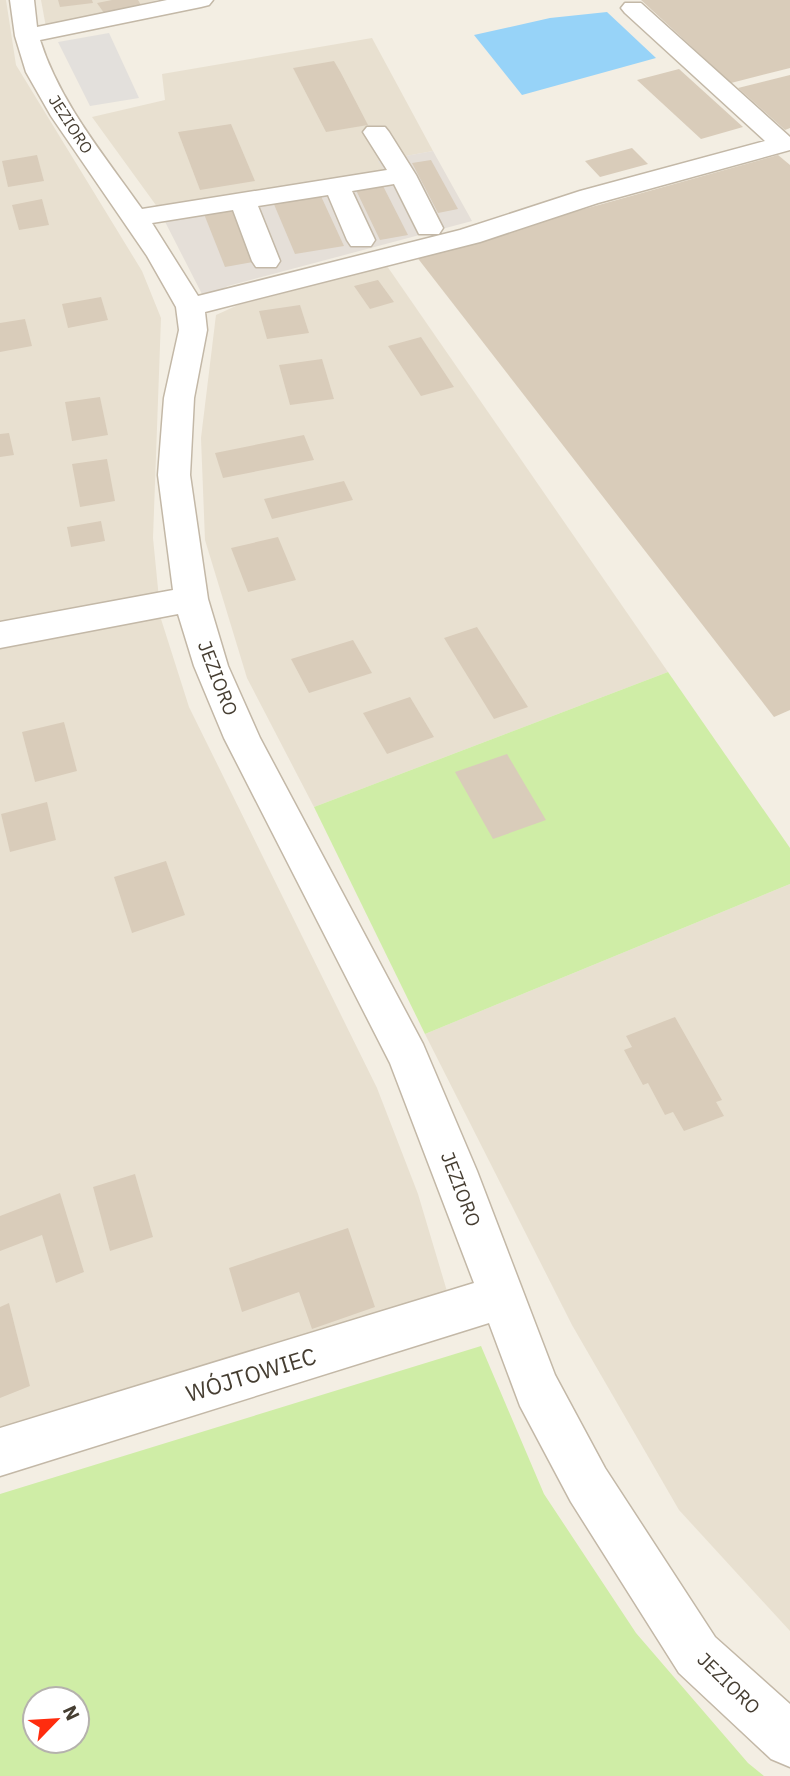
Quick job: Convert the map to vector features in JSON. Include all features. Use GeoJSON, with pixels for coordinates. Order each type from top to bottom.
{"type":"FeatureCollection","features":[{"type":"Feature","properties":{"kind":"street"},"geometry":{"type":"LineString","coordinates":[[25,18],[201,0]]}},
{"type":"Feature","properties":{"kind":"street"},"geometry":{"type":"LineString","coordinates":[[633,8],[788,145]]}},
{"type":"Feature","properties":{"kind":"street","name":"JEZIORO"},"geometry":{"type":"LineString","coordinates":[[25,18],[38,72],[161,256],[190,307],[193,330],[179,398],[174,475],[181,551],[191,599],[211,666],[242,738],[408,1057],[455,1171],[537,1390],[588,1485],[697,1655],[790,1740]]}},
{"type":"Feature","properties":{"kind":"street"},"geometry":{"type":"LineString","coordinates":[[376,132],[403,176],[429,228]]}},
{"type":"Feature","properties":{"kind":"street"},"geometry":{"type":"LineString","coordinates":[[190,307],[470,236],[589,197],[788,145]]}},
{"type":"Feature","properties":{"kind":"street"},"geometry":{"type":"LineString","coordinates":[[134,218],[403,176]]}},
{"type":"Feature","properties":{"kind":"street"},"geometry":{"type":"LineString","coordinates":[[337,186],[361,240]]}},
{"type":"Feature","properties":{"kind":"street"},"geometry":{"type":"LineString","coordinates":[[243,201],[266,261]]}},
{"type":"Feature","properties":{"kind":"street"},"geometry":{"type":"LineString","coordinates":[[0,635],[191,599]]}},
{"type":"Feature","properties":{"kind":"street","name":"WÓJTOWIEC"},"geometry":{"type":"LineString","coordinates":[[0,1452],[501,1297]]}},
{"type":"Feature","properties":{"kind":"shaded area"},"geometry":{"type":"Polygon","coordinates":[[[0,0],[6,0],[16,65],[142,271],[161,318],[153,538],[161,619],[189,707],[377,1088],[418,1194],[449,1298],[0,1432],[0,0]]]}},
{"type":"Feature","properties":{"kind":"shaded area"},"geometry":{"type":"Polygon","coordinates":[[[41,0],[158,0],[46,27],[41,0]]]}},
{"type":"Feature","properties":{"kind":"shaded area"},"geometry":{"type":"Polygon","coordinates":[[[109,33],[139,98],[90,106],[58,42],[109,33]]]}},
{"type":"Feature","properties":{"kind":"shaded area"},"geometry":{"type":"Polygon","coordinates":[[[372,38],[433,151],[379,161],[385,170],[158,208],[92,117],[165,100],[162,74],[372,38]]]}},
{"type":"Feature","properties":{"kind":"shaded area"},"geometry":{"type":"Polygon","coordinates":[[[433,151],[472,221],[228,286],[204,298],[158,208],[384,170],[378,161],[433,151]]]}},
{"type":"Feature","properties":{"kind":"shaded area"},"geometry":{"type":"Polygon","coordinates":[[[387,266],[668,672],[314,807],[247,678],[205,540],[201,438],[216,315],[238,305],[387,266]]]}},
{"type":"Feature","properties":{"kind":"shaded area"},"geometry":{"type":"Polygon","coordinates":[[[790,884],[790,1631],[679,1510],[572,1325],[425,1034],[790,884]]]}},
{"type":"Feature","properties":{"kind":"green space"},"geometry":{"type":"Polygon","coordinates":[[[668,672],[790,848],[790,884],[425,1034],[314,807],[668,672]]]}},
{"type":"Feature","properties":{"kind":"green space"},"geometry":{"type":"Polygon","coordinates":[[[481,1346],[544,1494],[636,1633],[748,1763],[764,1776],[0,1776],[0,1494],[481,1346]]]}},
{"type":"Feature","properties":{"kind":"water"},"geometry":{"type":"Polygon","coordinates":[[[607,12],[656,58],[522,95],[474,35],[550,18],[607,12]]]}},
{"type":"Feature","properties":{"kind":"building"},"geometry":{"type":"Polygon","coordinates":[[[58,0],[92,0],[93,3],[60,7],[58,0]]]}},
{"type":"Feature","properties":{"kind":"building"},"geometry":{"type":"Polygon","coordinates":[[[138,0],[141,5],[104,13],[97,3],[138,0]]]}},
{"type":"Feature","properties":{"kind":"building"},"geometry":{"type":"Polygon","coordinates":[[[641,0],[790,0],[790,68],[731,83],[641,0]]]}},
{"type":"Feature","properties":{"kind":"building"},"geometry":{"type":"Polygon","coordinates":[[[334,61],[368,125],[326,132],[293,68],[334,61]]]}},
{"type":"Feature","properties":{"kind":"building"},"geometry":{"type":"Polygon","coordinates":[[[679,69],[743,127],[701,139],[637,80],[679,69]]]}},
{"type":"Feature","properties":{"kind":"building"},"geometry":{"type":"Polygon","coordinates":[[[790,75],[790,128],[785,130],[738,88],[790,75]]]}},
{"type":"Feature","properties":{"kind":"building"},"geometry":{"type":"Polygon","coordinates":[[[231,124],[255,181],[200,190],[178,132],[231,124]]]}},
{"type":"Feature","properties":{"kind":"building"},"geometry":{"type":"Polygon","coordinates":[[[632,148],[648,164],[600,177],[585,161],[632,148]]]}},
{"type":"Feature","properties":{"kind":"building"},"geometry":{"type":"Polygon","coordinates":[[[37,155],[44,181],[8,187],[2,161],[37,155]]]}},
{"type":"Feature","properties":{"kind":"building"},"geometry":{"type":"Polygon","coordinates":[[[778,155],[790,165],[790,710],[774,717],[416,256],[778,155]]]}},
{"type":"Feature","properties":{"kind":"building"},"geometry":{"type":"Polygon","coordinates":[[[431,160],[458,209],[438,213],[412,163],[431,160]]]}},
{"type":"Feature","properties":{"kind":"building"},"geometry":{"type":"Polygon","coordinates":[[[382,184],[408,235],[380,240],[355,188],[382,184]]]}},
{"type":"Feature","properties":{"kind":"building"},"geometry":{"type":"Polygon","coordinates":[[[320,194],[344,246],[295,254],[273,202],[320,194]]]}},
{"type":"Feature","properties":{"kind":"building"},"geometry":{"type":"Polygon","coordinates":[[[42,199],[49,225],[19,230],[12,205],[42,199]]]}},
{"type":"Feature","properties":{"kind":"building"},"geometry":{"type":"Polygon","coordinates":[[[232,209],[253,262],[225,267],[204,214],[232,209]]]}},
{"type":"Feature","properties":{"kind":"building"},"geometry":{"type":"Polygon","coordinates":[[[378,280],[394,302],[370,309],[354,286],[378,280]]]}},
{"type":"Feature","properties":{"kind":"building"},"geometry":{"type":"Polygon","coordinates":[[[101,297],[108,320],[68,328],[62,304],[101,297]]]}},
{"type":"Feature","properties":{"kind":"building"},"geometry":{"type":"Polygon","coordinates":[[[300,305],[309,333],[267,339],[259,311],[300,305]]]}},
{"type":"Feature","properties":{"kind":"building"},"geometry":{"type":"Polygon","coordinates":[[[25,319],[32,346],[0,352],[0,323],[25,319]]]}},
{"type":"Feature","properties":{"kind":"building"},"geometry":{"type":"Polygon","coordinates":[[[421,337],[454,387],[421,396],[388,346],[421,337]]]}},
{"type":"Feature","properties":{"kind":"building"},"geometry":{"type":"Polygon","coordinates":[[[322,359],[334,399],[290,405],[279,365],[322,359]]]}},
{"type":"Feature","properties":{"kind":"building"},"geometry":{"type":"Polygon","coordinates":[[[100,397],[108,435],[72,441],[65,402],[100,397]]]}},
{"type":"Feature","properties":{"kind":"building"},"geometry":{"type":"Polygon","coordinates":[[[9,433],[14,455],[0,457],[0,434],[9,433]]]}},
{"type":"Feature","properties":{"kind":"building"},"geometry":{"type":"Polygon","coordinates":[[[304,435],[314,460],[223,478],[215,453],[304,435]]]}},
{"type":"Feature","properties":{"kind":"building"},"geometry":{"type":"Polygon","coordinates":[[[107,459],[115,501],[80,507],[72,464],[107,459]]]}},
{"type":"Feature","properties":{"kind":"building"},"geometry":{"type":"Polygon","coordinates":[[[344,481],[353,500],[272,519],[264,499],[344,481]]]}},
{"type":"Feature","properties":{"kind":"building"},"geometry":{"type":"Polygon","coordinates":[[[101,521],[105,541],[71,547],[67,527],[101,521]]]}},
{"type":"Feature","properties":{"kind":"building"},"geometry":{"type":"Polygon","coordinates":[[[278,537],[296,580],[248,592],[231,548],[278,537]]]}},
{"type":"Feature","properties":{"kind":"building"},"geometry":{"type":"Polygon","coordinates":[[[477,627],[528,707],[494,719],[444,638],[477,627]]]}},
{"type":"Feature","properties":{"kind":"building"},"geometry":{"type":"Polygon","coordinates":[[[353,640],[372,673],[309,693],[291,659],[353,640]]]}},
{"type":"Feature","properties":{"kind":"building"},"geometry":{"type":"Polygon","coordinates":[[[410,697],[434,737],[387,754],[363,713],[410,697]]]}},
{"type":"Feature","properties":{"kind":"building"},"geometry":{"type":"Polygon","coordinates":[[[64,722],[77,771],[35,782],[22,732],[64,722]]]}},
{"type":"Feature","properties":{"kind":"building"},"geometry":{"type":"Polygon","coordinates":[[[507,754],[546,820],[493,839],[455,772],[507,754]]]}},
{"type":"Feature","properties":{"kind":"building"},"geometry":{"type":"Polygon","coordinates":[[[47,802],[56,840],[10,852],[1,814],[47,802]]]}},
{"type":"Feature","properties":{"kind":"building"},"geometry":{"type":"Polygon","coordinates":[[[166,861],[185,915],[132,933],[114,877],[166,861]]]}},
{"type":"Feature","properties":{"kind":"building"},"geometry":{"type":"Polygon","coordinates":[[[675,1017],[722,1100],[716,1102],[724,1116],[684,1131],[673,1112],[665,1115],[648,1083],[643,1085],[624,1050],[632,1047],[626,1036],[675,1017]]]}},
{"type":"Feature","properties":{"kind":"building"},"geometry":{"type":"Polygon","coordinates":[[[135,1174],[153,1237],[110,1251],[93,1187],[135,1174]]]}},
{"type":"Feature","properties":{"kind":"building"},"geometry":{"type":"Polygon","coordinates":[[[60,1193],[84,1272],[56,1283],[42,1235],[0,1251],[0,1216],[60,1193]]]}},
{"type":"Feature","properties":{"kind":"building"},"geometry":{"type":"Polygon","coordinates":[[[348,1228],[375,1307],[312,1329],[299,1292],[242,1312],[229,1268],[348,1228]]]}},
{"type":"Feature","properties":{"kind":"building"},"geometry":{"type":"Polygon","coordinates":[[[9,1303],[30,1386],[0,1398],[0,1307],[9,1303]]]}}]}
